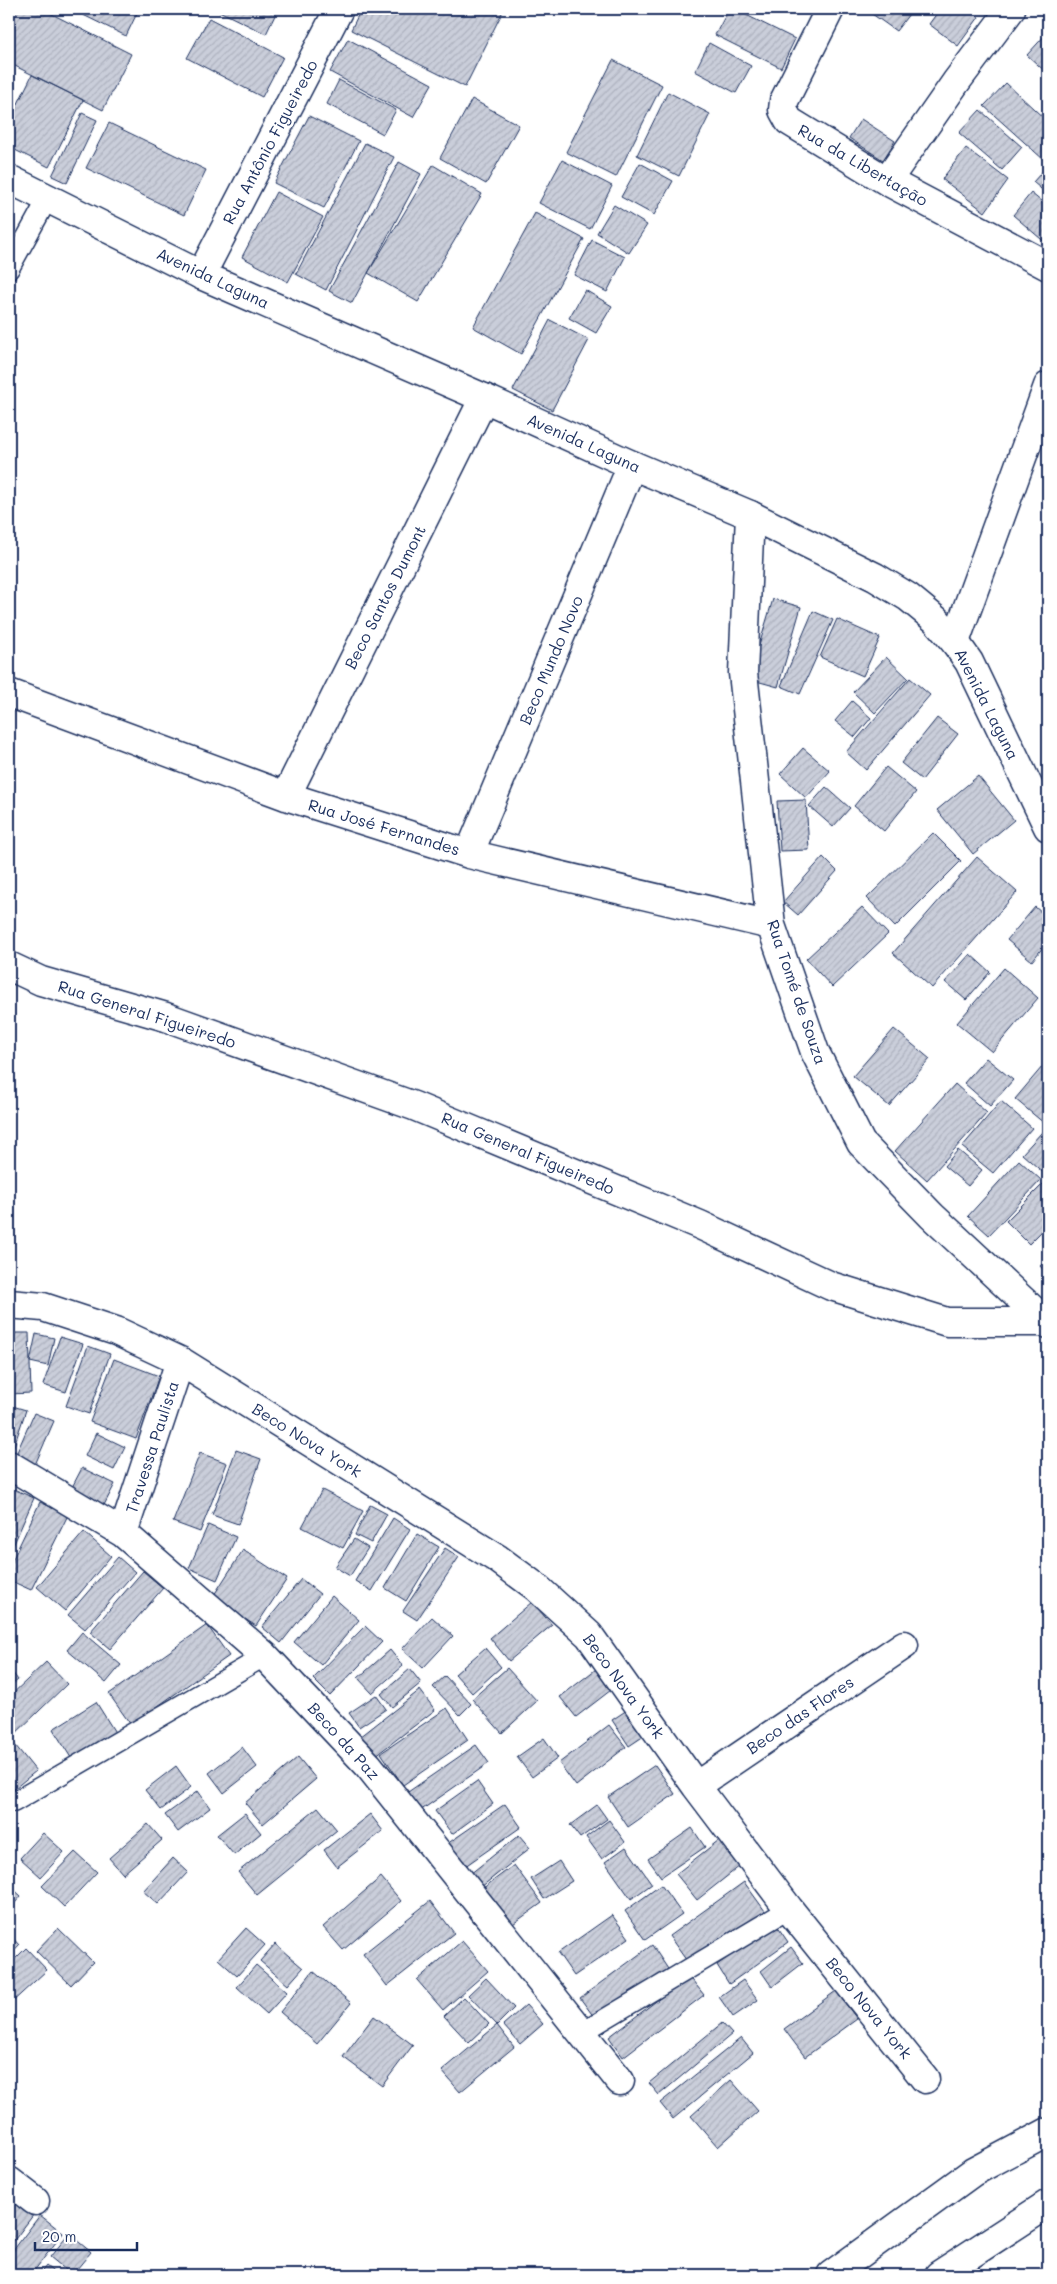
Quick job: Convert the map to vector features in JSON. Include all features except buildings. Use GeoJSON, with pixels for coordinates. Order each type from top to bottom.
{"type":"FeatureCollection","features":[{"type":"Feature","properties":{"kind":"main road","name":"Rua Antônio Figueiredo"},"geometry":{"type":"LineString","coordinates":[[201,275],[339,9]]}},
{"type":"Feature","properties":{"kind":"main road","name":"Rua da Libertação"},"geometry":{"type":"LineString","coordinates":[[830,9],[784,101],[783,110],[789,121],[887,181],[1048,266]]}},
{"type":"Feature","properties":{"kind":"main road"},"geometry":{"type":"LineString","coordinates":[[887,181],[956,82],[1011,9]]}},
{"type":"Feature","properties":{"kind":"main road","name":"Avenida Laguna"},"geometry":{"type":"LineString","coordinates":[[9,180],[201,275],[750,515],[875,577],[908,597],[936,620],[969,662],[1048,827]]}},
{"type":"Feature","properties":{"kind":"main road"},"geometry":{"type":"LineString","coordinates":[[955,642],[1048,386]]}},
{"type":"Feature","properties":{"kind":"main road","name":"Beco Santos Dumont"},"geometry":{"type":"LineString","coordinates":[[286,796],[484,398]]}},
{"type":"Feature","properties":{"kind":"main road","name":"Beco Mundo Novo"},"geometry":{"type":"LineString","coordinates":[[469,854],[632,465]]}},
{"type":"Feature","properties":{"kind":"main road","name":"Rua Tomé de Souza"},"geometry":{"type":"LineString","coordinates":[[750,515],[743,673],[771,925],[815,1052],[861,1142],[932,1216],[1047,1323]]}},
{"type":"Feature","properties":{"kind":"main road","name":"Rua José Fernandes"},"geometry":{"type":"LineString","coordinates":[[9,693],[286,796],[469,854],[771,925]]}},
{"type":"Feature","properties":{"kind":"main road","name":"Rua General Figueiredo"},"geometry":{"type":"LineString","coordinates":[[9,966],[41,981],[166,1017],[414,1106],[700,1225],[831,1286],[947,1322],[1047,1323]]}},
{"type":"Feature","properties":{"kind":"main road","name":"Beco Nova York"},"geometry":{"type":"LineString","coordinates":[[9,1304],[44,1307],[116,1332],[180,1361],[498,1559],[536,1587],[589,1635],[696,1786],[789,1909],[925,2078]]}},
{"type":"Feature","properties":{"kind":"main road","name":"Travessa Paulista"},"geometry":{"type":"LineString","coordinates":[[123,1533],[180,1361]]}},
{"type":"Feature","properties":{"kind":"main road","name":"Beco da Paz"},"geometry":{"type":"LineString","coordinates":[[9,1465],[123,1533],[265,1656],[368,1765],[583,2032],[620,2081]]}},
{"type":"Feature","properties":{"kind":"main road","name":"Beco das Flores"},"geometry":{"type":"LineString","coordinates":[[696,1786],[904,1645]]}},
{"type":"Feature","properties":{"kind":"main road"},"geometry":{"type":"LineString","coordinates":[[831,2275],[973,2172],[1048,2132]]}},
{"type":"Feature","properties":{"kind":"main road"},"geometry":{"type":"LineString","coordinates":[[9,2181],[35,2201]]}},
{"type":"Feature","properties":{"kind":"main road"},"geometry":{"type":"LineString","coordinates":[[939,2275],[1048,2204]]}},
{"type":"Feature","properties":{"kind":"lane"},"geometry":{"type":"LineString","coordinates":[[9,269],[48,198]]}},
{"type":"Feature","properties":{"kind":"lane"},"geometry":{"type":"LineString","coordinates":[[14,1802],[265,1656]]}},
{"type":"Feature","properties":{"kind":"lane"},"geometry":{"type":"LineString","coordinates":[[583,2032],[789,1909]]}}]}
